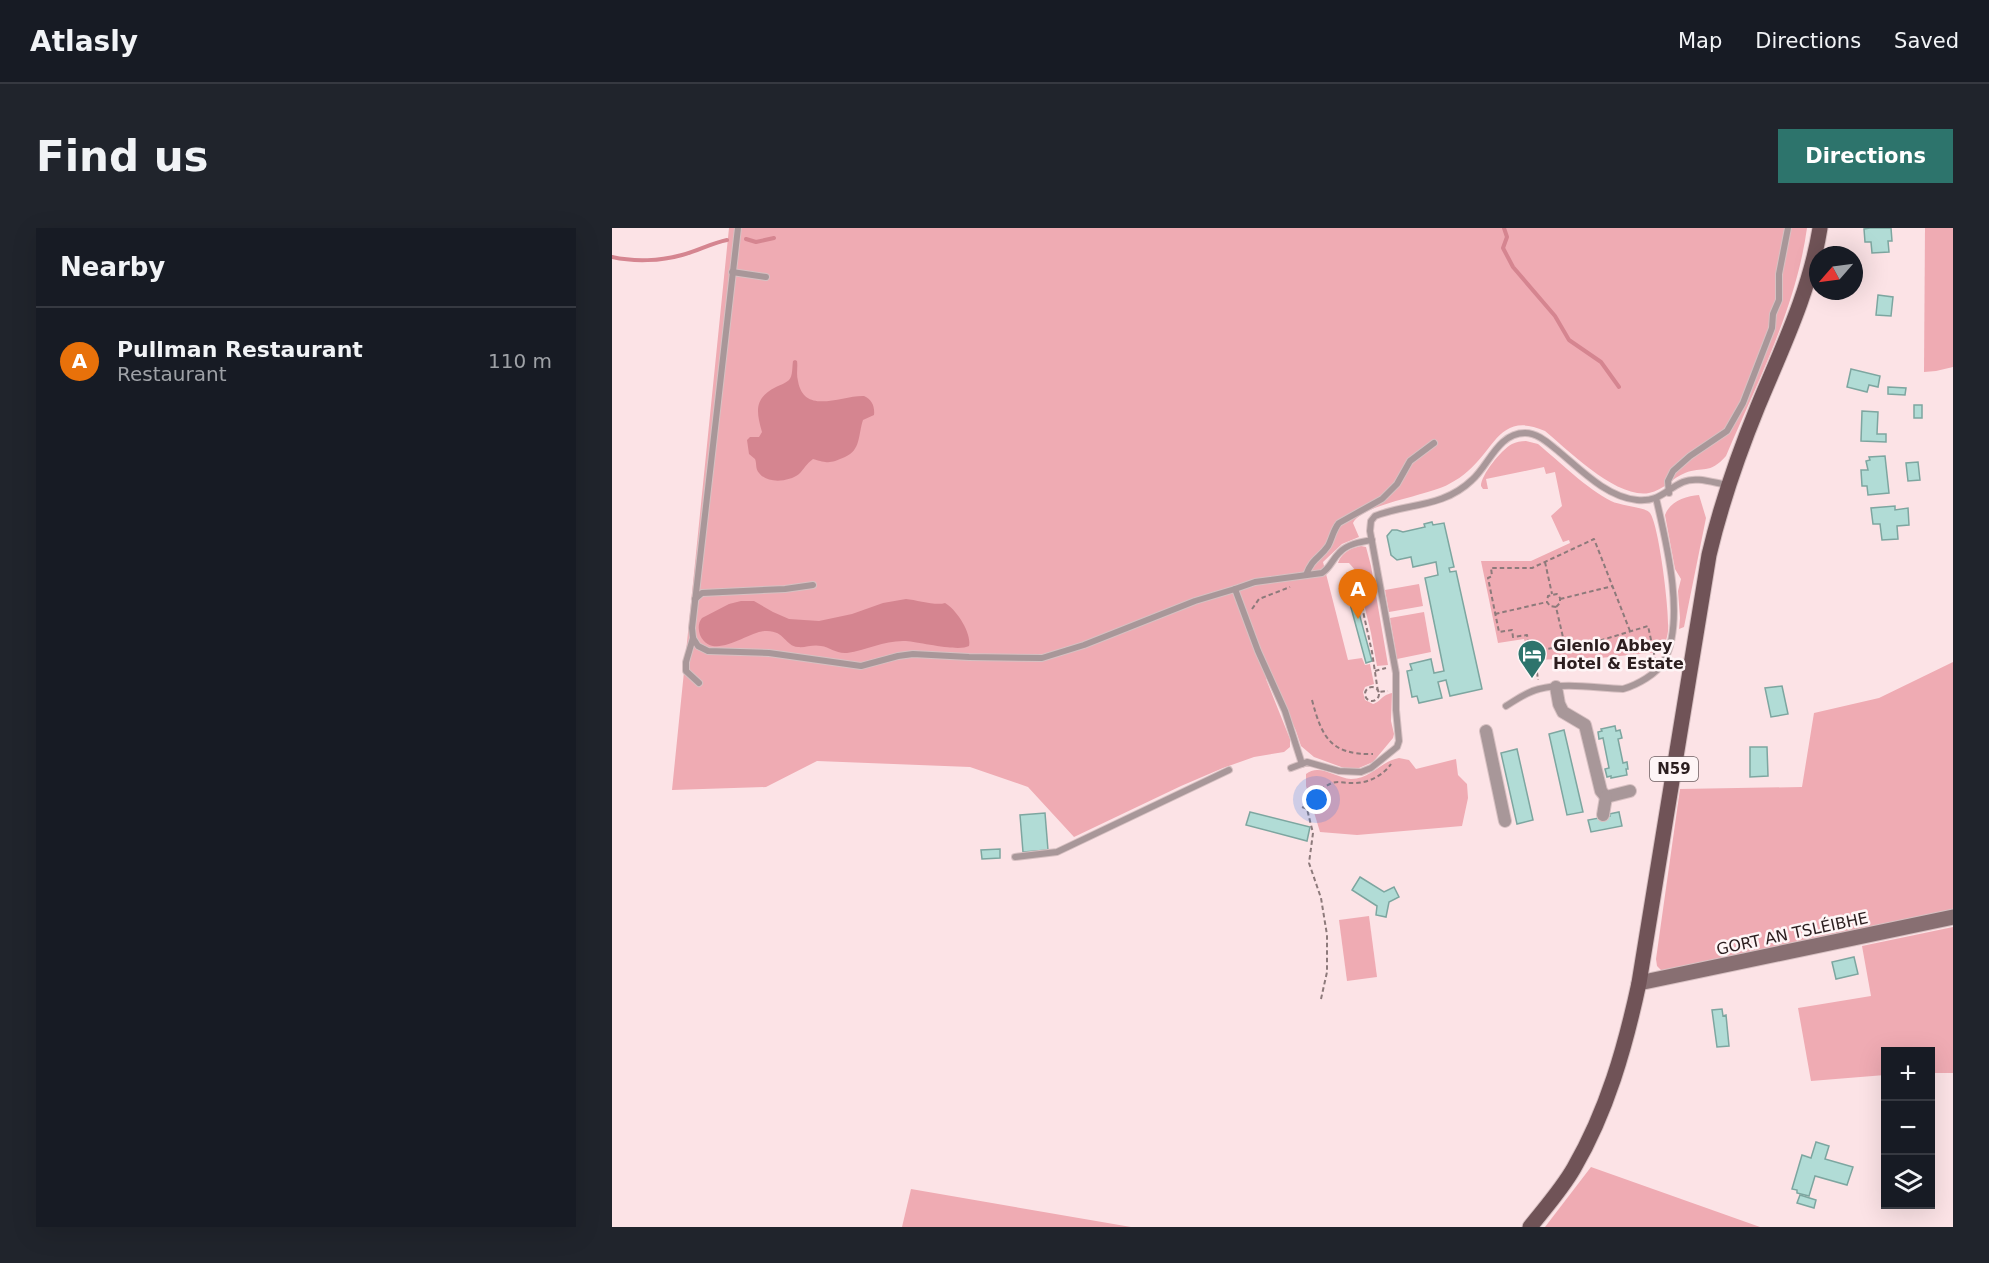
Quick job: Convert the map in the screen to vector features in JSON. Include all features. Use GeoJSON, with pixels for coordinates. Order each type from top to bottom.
{"type":"FeatureCollection","features":[{"type":"Feature","properties":{"kind":"main road","name":"N59"},"geometry":{"type":"LineString","coordinates":[[1530,1227],[1573,1171],[1605,1105],[1627,1034],[1639,983],[1705,576],[1717,520],[1747,434],[1802,301],[1820,228]]}},
{"type":"Feature","properties":{"kind":"street"},"geometry":{"type":"LineString","coordinates":[[1556,687],[1563,712],[1585,725],[1601,791],[1606,797],[1603,816]]}},
{"type":"Feature","properties":{"kind":"street"},"geometry":{"type":"LineString","coordinates":[[1486,731],[1505,820]]}},
{"type":"Feature","properties":{"kind":"street"},"geometry":{"type":"LineString","coordinates":[[1606,797],[1630,791]]}},
{"type":"Feature","properties":{"kind":"street","name":"GORT AN TSLÉIBHE"},"geometry":{"type":"LineString","coordinates":[[1639,983],[1953,917]]}},
{"type":"Feature","properties":{"kind":"lane"},"geometry":{"type":"LineString","coordinates":[[699,683],[686,671],[686,662],[693,638],[695,599],[738,228]]}},
{"type":"Feature","properties":{"kind":"lane"},"geometry":{"type":"LineString","coordinates":[[1669,493],[1668,481],[1673,471],[1690,456],[1727,431],[1743,403],[1771,333],[1773,314],[1779,300],[1779,274],[1788,228]]}},
{"type":"Feature","properties":{"kind":"lane"},"geometry":{"type":"LineString","coordinates":[[732,272],[766,277]]}},
{"type":"Feature","properties":{"kind":"lane"},"geometry":{"type":"LineString","coordinates":[[1292,768],[1307,762],[1339,771],[1361,772],[1371,768],[1390,754],[1399,741],[1395,667],[1370,531],[1371,521],[1375,516],[1428,504],[1461,488],[1473,480],[1503,442],[1525,433],[1546,442],[1612,493],[1623,498],[1638,500],[1656,498],[1669,493],[1683,482],[1694,480],[1728,485]]}},
{"type":"Feature","properties":{"kind":"lane"},"geometry":{"type":"LineString","coordinates":[[1306,575],[1313,559],[1329,544],[1339,523],[1382,499],[1397,484],[1410,461],[1434,443]]}},
{"type":"Feature","properties":{"kind":"lane"},"geometry":{"type":"LineString","coordinates":[[1506,706],[1525,694],[1540,689],[1556,687],[1623,689],[1640,682],[1663,663],[1670,647],[1674,610],[1671,578],[1656,498]]}},
{"type":"Feature","properties":{"kind":"lane"},"geometry":{"type":"LineString","coordinates":[[693,638],[698,646],[708,651],[769,653],[861,666],[913,654],[1042,658],[1076,648],[1195,601],[1255,582],[1322,573],[1347,547],[1372,540]]}},
{"type":"Feature","properties":{"kind":"lane"},"geometry":{"type":"LineString","coordinates":[[695,599],[702,593],[785,589],[813,585]]}},
{"type":"Feature","properties":{"kind":"lane"},"geometry":{"type":"LineString","coordinates":[[1235,589],[1258,651],[1285,711],[1302,764]]}},
{"type":"Feature","properties":{"kind":"lane"},"geometry":{"type":"LineString","coordinates":[[1015,857],[1057,852],[1229,770]]}},
{"type":"Feature","properties":{"kind":"path"},"geometry":{"type":"LineString","coordinates":[[1540,689],[1536,664],[1530,651],[1527,635],[1514,637],[1512,630],[1499,632],[1488,578],[1492,576],[1491,568],[1532,568],[1594,539],[1630,631]]}},
{"type":"Feature","properties":{"kind":"path"},"geometry":{"type":"LineString","coordinates":[[1545,562],[1552,594]]}},
{"type":"Feature","properties":{"kind":"path"},"geometry":{"type":"LineString","coordinates":[[1247,621],[1259,599],[1298,583],[1306,575]]}},
{"type":"Feature","properties":{"kind":"path"},"geometry":{"type":"LineString","coordinates":[[1357,584],[1378,692],[1378,696],[1373,700],[1369,700],[1365,695],[1371,687],[1378,692]]}},
{"type":"Feature","properties":{"kind":"path"},"geometry":{"type":"LineString","coordinates":[[1560,599],[1612,586]]}},
{"type":"Feature","properties":{"kind":"path"},"geometry":{"type":"LineString","coordinates":[[1547,602],[1548,596],[1552,594],[1557,594],[1560,599]]}},
{"type":"Feature","properties":{"kind":"path"},"geometry":{"type":"LineString","coordinates":[[1556,606],[1560,599]]}},
{"type":"Feature","properties":{"kind":"path"},"geometry":{"type":"LineString","coordinates":[[1495,614],[1547,602]]}},
{"type":"Feature","properties":{"kind":"path"},"geometry":{"type":"LineString","coordinates":[[1547,602],[1550,606],[1556,606]]}},
{"type":"Feature","properties":{"kind":"path"},"geometry":{"type":"LineString","coordinates":[[1556,606],[1565,646]]}},
{"type":"Feature","properties":{"kind":"path"},"geometry":{"type":"LineString","coordinates":[[1530,651],[1592,643],[1648,626],[1656,660],[1660,666]]}},
{"type":"Feature","properties":{"kind":"path"},"geometry":{"type":"LineString","coordinates":[[1374,670],[1395,667]]}},
{"type":"Feature","properties":{"kind":"path"},"geometry":{"type":"LineString","coordinates":[[1378,692],[1397,690]]}},
{"type":"Feature","properties":{"kind":"path"},"geometry":{"type":"LineString","coordinates":[[1312,700],[1322,731],[1338,750],[1365,754],[1390,754],[1391,762],[1377,777],[1360,783],[1332,783],[1302,807],[1307,809],[1313,833],[1309,863],[1321,898],[1327,935],[1327,972],[1321,999]]}},
{"type":"Feature","properties":{"kind":"shaded area"},"geometry":{"type":"Polygon","coordinates":[[[729,228],[1807,228],[1794,287],[1774,345],[1726,456],[1715,466],[1685,473],[1664,487],[1649,493],[1636,493],[1623,489],[1594,472],[1545,431],[1530,426],[1518,426],[1500,435],[1464,475],[1454,481],[1439,488],[1382,505],[1359,516],[1353,523],[1359,537],[1342,544],[1323,562],[1348,660],[1362,658],[1365,665],[1370,664],[1374,684],[1365,687],[1363,692],[1365,700],[1373,704],[1392,693],[1393,738],[1373,762],[1359,768],[1344,768],[1314,757],[1301,746],[1272,677],[1266,679],[1290,739],[1290,747],[1284,752],[1254,757],[1223,768],[1074,837],[1028,787],[970,767],[817,761],[766,787],[672,790],[729,228]]]}},
{"type":"Feature","properties":{"kind":"shaded area"},"geometry":{"type":"Polygon","coordinates":[[[1925,228],[1953,228],[1953,367],[1924,372],[1925,228]]]}},
{"type":"Feature","properties":{"kind":"shaded area"},"geometry":{"type":"Polygon","coordinates":[[[795,360],[797,361],[798,381],[802,392],[808,398],[825,401],[864,396],[872,404],[874,415],[863,420],[858,442],[850,454],[830,462],[813,459],[795,477],[784,480],[767,479],[758,471],[755,459],[749,454],[747,440],[750,437],[759,437],[762,432],[758,411],[760,401],[769,391],[789,380],[795,360]]]}},
{"type":"Feature","properties":{"kind":"shaded area"},"geometry":{"type":"Polygon","coordinates":[[[1526,441],[1538,444],[1602,496],[1615,503],[1644,509],[1650,513],[1660,551],[1668,622],[1668,634],[1659,652],[1600,658],[1529,660],[1524,639],[1498,643],[1481,561],[1531,561],[1570,543],[1569,540],[1563,542],[1551,516],[1562,506],[1555,472],[1546,474],[1544,467],[1486,479],[1488,489],[1483,489],[1481,486],[1492,463],[1508,447],[1514,443],[1526,441]]]}},
{"type":"Feature","properties":{"kind":"shaded area"},"geometry":{"type":"Polygon","coordinates":[[[1699,495],[1706,518],[1684,627],[1679,629],[1678,591],[1681,579],[1675,569],[1665,515],[1667,510],[1679,500],[1699,495]]]}},
{"type":"Feature","properties":{"kind":"shaded area"},"geometry":{"type":"Polygon","coordinates":[[[1361,546],[1366,547],[1371,566],[1388,665],[1377,666],[1356,571],[1349,563],[1338,563],[1341,556],[1361,546]]]}},
{"type":"Feature","properties":{"kind":"shaded area"},"geometry":{"type":"Polygon","coordinates":[[[1419,584],[1423,606],[1389,612],[1385,590],[1419,584]]]}},
{"type":"Feature","properties":{"kind":"shaded area"},"geometry":{"type":"Polygon","coordinates":[[[906,599],[945,603],[966,628],[969,646],[948,647],[898,641],[843,653],[818,646],[794,646],[778,633],[767,631],[722,646],[713,646],[706,643],[699,631],[702,618],[729,604],[741,601],[754,601],[789,619],[819,621],[906,599]]]}},
{"type":"Feature","properties":{"kind":"shaded area"},"geometry":{"type":"Polygon","coordinates":[[[1424,612],[1431,652],[1397,659],[1390,618],[1424,612]]]}},
{"type":"Feature","properties":{"kind":"shaded area"},"geometry":{"type":"Polygon","coordinates":[[[1953,662],[1953,911],[1664,973],[1657,966],[1656,959],[1680,789],[1802,787],[1814,713],[1879,698],[1953,662]]]}},
{"type":"Feature","properties":{"kind":"shaded area"},"geometry":{"type":"Polygon","coordinates":[[[1399,758],[1409,760],[1416,769],[1456,759],[1458,775],[1467,784],[1468,798],[1462,826],[1357,835],[1320,832],[1306,786],[1306,774],[1322,770],[1345,778],[1358,778],[1399,758]]]}},
{"type":"Feature","properties":{"kind":"shaded area"},"geometry":{"type":"Polygon","coordinates":[[[1369,916],[1377,977],[1347,981],[1339,920],[1369,916]]]}},
{"type":"Feature","properties":{"kind":"shaded area"},"geometry":{"type":"Polygon","coordinates":[[[1953,927],[1953,1073],[1935,1073],[1935,1047],[1881,1047],[1881,1075],[1811,1081],[1798,1008],[1871,996],[1862,946],[1953,927]]]}},
{"type":"Feature","properties":{"kind":"shaded area"},"geometry":{"type":"Polygon","coordinates":[[[1591,1167],[1760,1227],[1545,1227],[1591,1167]]]}},
{"type":"Feature","properties":{"kind":"shaded area"},"geometry":{"type":"Polygon","coordinates":[[[911,1189],[1131,1227],[902,1227],[911,1189]]]}},
{"type":"Feature","properties":{"kind":"building"},"geometry":{"type":"Polygon","coordinates":[[[1891,228],[1892,241],[1888,241],[1889,252],[1872,253],[1871,242],[1865,242],[1864,229],[1891,228]]]}},
{"type":"Feature","properties":{"kind":"building"},"geometry":{"type":"Polygon","coordinates":[[[1878,295],[1893,297],[1891,316],[1876,315],[1878,295]]]}},
{"type":"Feature","properties":{"kind":"building"},"geometry":{"type":"Polygon","coordinates":[[[1851,369],[1880,376],[1878,387],[1869,385],[1867,392],[1847,387],[1851,369]]]}},
{"type":"Feature","properties":{"kind":"building"},"geometry":{"type":"Polygon","coordinates":[[[1888,387],[1906,388],[1905,395],[1888,394],[1888,387]]]}},
{"type":"Feature","properties":{"kind":"building"},"geometry":{"type":"Polygon","coordinates":[[[1914,405],[1922,405],[1922,418],[1914,418],[1914,405]]]}},
{"type":"Feature","properties":{"kind":"building"},"geometry":{"type":"Polygon","coordinates":[[[1862,411],[1878,412],[1877,434],[1886,434],[1886,442],[1861,441],[1862,411]]]}},
{"type":"Feature","properties":{"kind":"building"},"geometry":{"type":"Polygon","coordinates":[[[1885,456],[1889,493],[1868,495],[1867,486],[1862,486],[1861,470],[1868,470],[1866,461],[1870,460],[1869,457],[1885,456]]]}},
{"type":"Feature","properties":{"kind":"building"},"geometry":{"type":"Polygon","coordinates":[[[1918,462],[1920,480],[1908,481],[1906,463],[1918,462]]]}},
{"type":"Feature","properties":{"kind":"building"},"geometry":{"type":"Polygon","coordinates":[[[1895,506],[1895,510],[1908,508],[1909,525],[1897,526],[1898,539],[1882,540],[1880,524],[1873,524],[1871,508],[1895,506]]]}},
{"type":"Feature","properties":{"kind":"building"},"geometry":{"type":"Polygon","coordinates":[[[1432,522],[1433,525],[1444,523],[1454,567],[1449,568],[1450,572],[1456,571],[1482,689],[1450,696],[1446,680],[1438,682],[1442,698],[1419,703],[1417,696],[1412,697],[1407,671],[1412,670],[1410,664],[1431,659],[1434,673],[1444,671],[1425,578],[1438,575],[1436,562],[1413,567],[1411,557],[1397,560],[1391,555],[1387,536],[1392,530],[1403,532],[1425,527],[1424,524],[1432,522]]]}},
{"type":"Feature","properties":{"kind":"building"},"geometry":{"type":"Polygon","coordinates":[[[1349,576],[1372,661],[1366,663],[1343,578],[1349,576]]]}},
{"type":"Feature","properties":{"kind":"building"},"geometry":{"type":"Polygon","coordinates":[[[1782,686],[1788,714],[1771,717],[1765,688],[1782,686]]]}},
{"type":"Feature","properties":{"kind":"building"},"geometry":{"type":"Polygon","coordinates":[[[1615,726],[1616,731],[1620,730],[1622,738],[1618,739],[1623,763],[1627,762],[1628,769],[1626,769],[1627,775],[1611,778],[1611,776],[1607,777],[1605,769],[1609,768],[1603,738],[1599,739],[1598,732],[1602,731],[1601,729],[1615,726]]]}},
{"type":"Feature","properties":{"kind":"building"},"geometry":{"type":"Polygon","coordinates":[[[1564,730],[1583,812],[1567,815],[1549,734],[1564,730]]]}},
{"type":"Feature","properties":{"kind":"building"},"geometry":{"type":"Polygon","coordinates":[[[1750,747],[1767,747],[1768,776],[1750,777],[1750,747]]]}},
{"type":"Feature","properties":{"kind":"building"},"geometry":{"type":"Polygon","coordinates":[[[1517,749],[1533,820],[1517,824],[1501,753],[1517,749]]]}},
{"type":"Feature","properties":{"kind":"building"},"geometry":{"type":"Polygon","coordinates":[[[1250,812],[1310,827],[1307,841],[1246,825],[1250,812]]]}},
{"type":"Feature","properties":{"kind":"building"},"geometry":{"type":"Polygon","coordinates":[[[1619,812],[1622,826],[1591,832],[1588,820],[1619,812]]]}},
{"type":"Feature","properties":{"kind":"building"},"geometry":{"type":"Polygon","coordinates":[[[1045,813],[1048,850],[1023,852],[1020,815],[1045,813]]]}},
{"type":"Feature","properties":{"kind":"building"},"geometry":{"type":"Polygon","coordinates":[[[1000,849],[1000,858],[982,859],[981,850],[1000,849]]]}},
{"type":"Feature","properties":{"kind":"building"},"geometry":{"type":"Polygon","coordinates":[[[1360,877],[1384,892],[1394,887],[1399,897],[1389,902],[1386,917],[1376,915],[1377,906],[1352,890],[1360,877]]]}},
{"type":"Feature","properties":{"kind":"building"},"geometry":{"type":"Polygon","coordinates":[[[1854,957],[1858,974],[1836,979],[1832,962],[1854,957]]]}},
{"type":"Feature","properties":{"kind":"building"},"geometry":{"type":"Polygon","coordinates":[[[1722,1009],[1723,1016],[1726,1015],[1729,1046],[1717,1047],[1712,1010],[1722,1009]]]}},
{"type":"Feature","properties":{"kind":"building"},"geometry":{"type":"Polygon","coordinates":[[[1816,1142],[1829,1146],[1825,1159],[1853,1167],[1847,1185],[1815,1176],[1809,1196],[1792,1189],[1802,1155],[1811,1158],[1816,1142]]]}},
{"type":"Feature","properties":{"kind":"building"},"geometry":{"type":"Polygon","coordinates":[[[1800,1195],[1816,1200],[1814,1208],[1797,1203],[1800,1195]]]}},
{"type":"Feature","properties":{"kind":"waterway"},"geometry":{"type":"LineString","coordinates":[[1504,228],[1507,237],[1503,248],[1513,267],[1555,316],[1569,340],[1601,362],[1619,387]]}},
{"type":"Feature","properties":{"kind":"waterway"},"geometry":{"type":"LineString","coordinates":[[746,239],[756,242],[774,238]]}},
{"type":"Feature","properties":{"kind":"waterway"},"geometry":{"type":"LineString","coordinates":[[612,257],[638,260],[665,259],[727,240]]}},
{"type":"Feature","properties":{"kind":"place","name":"Pullman Restaurant"},"geometry":{"type":"Point","coordinates":[1358,619]}},
{"type":"Feature","properties":{"kind":"place","name":"Glenlo Abbey Hotel & Estate"},"geometry":{"type":"Point","coordinates":[1532,680]}}]}
